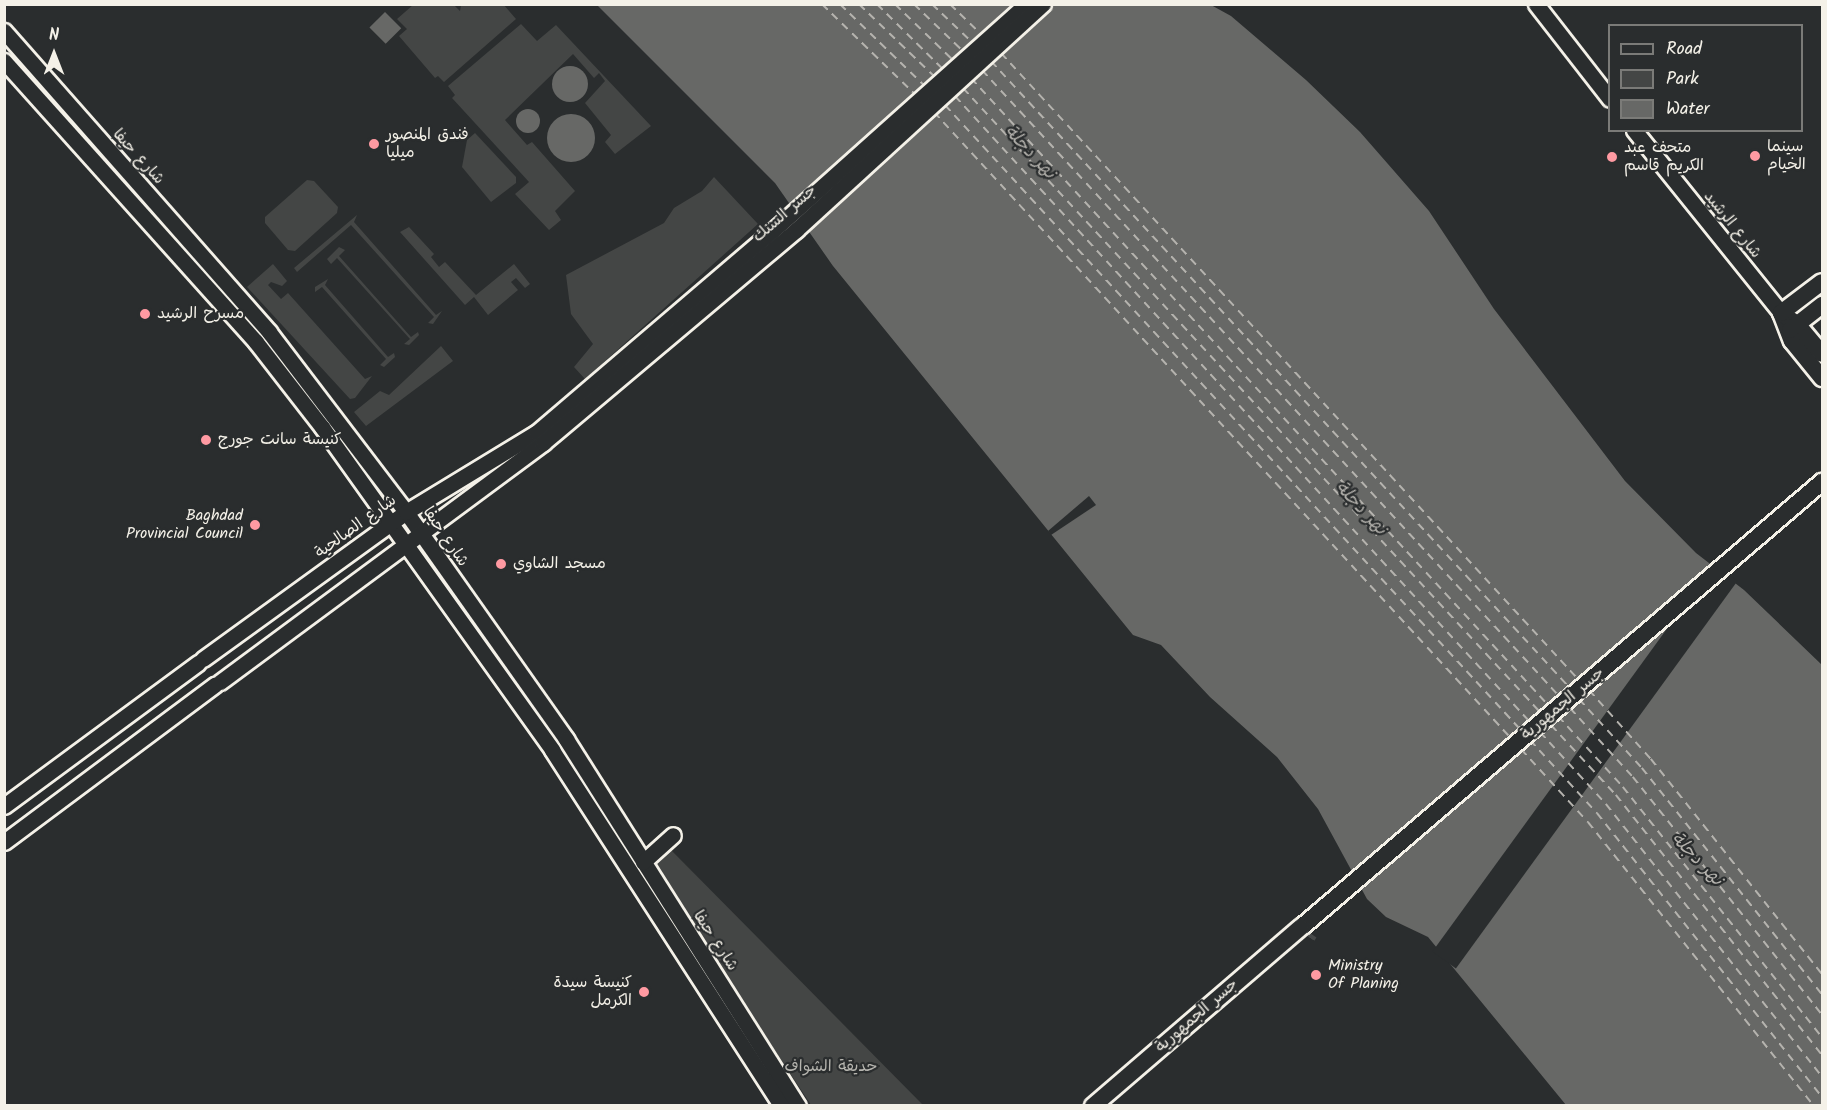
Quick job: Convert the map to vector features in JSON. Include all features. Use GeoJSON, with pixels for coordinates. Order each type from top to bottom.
{"type":"FeatureCollection","features":[{"type":"Feature","properties":{"kind":"main road","name":"جسر السنك"},"geometry":{"type":"LineString","coordinates":[[539,438],[1026,4]]}},
{"type":"Feature","properties":{"kind":"main road","name":"جسر السنك"},"geometry":{"type":"LineString","coordinates":[[539,438],[796,230],[1043,4]]}},
{"type":"Feature","properties":{"kind":"main road"},"geometry":{"type":"LineString","coordinates":[[1536,4],[1608,96]]}},
{"type":"Feature","properties":{"kind":"main road","name":"شارع حيفا"},"geometry":{"type":"LineString","coordinates":[[4,31],[269,332],[406,512],[566,739],[798,1106]]}},
{"type":"Feature","properties":{"kind":"main road","name":"شارع حيفا"},"geometry":{"type":"LineString","coordinates":[[4,61],[256,342],[405,544],[552,750],[781,1106]]}},
{"type":"Feature","properties":{"kind":"main road","name":"شارع الرشيد"},"geometry":{"type":"LineString","coordinates":[[1636,132],[1781,313]]}},
{"type":"Feature","properties":{"kind":"main road"},"geometry":{"type":"LineString","coordinates":[[1822,282],[1781,313],[1792,328],[1810,338],[1822,354]]}},
{"type":"Feature","properties":{"kind":"main road"},"geometry":{"type":"LineString","coordinates":[[1792,328],[1822,305]]}},
{"type":"Feature","properties":{"kind":"main road"},"geometry":{"type":"LineString","coordinates":[[1810,338],[1822,378]]}},
{"type":"Feature","properties":{"kind":"main road","name":"شارع الصالحية"},"geometry":{"type":"LineString","coordinates":[[4,806],[406,512],[539,438]]}},
{"type":"Feature","properties":{"kind":"main road"},"geometry":{"type":"LineString","coordinates":[[4,842],[421,533],[539,438]]}},
{"type":"Feature","properties":{"kind":"main road","name":"جسر الجمهورية"},"geometry":{"type":"LineString","coordinates":[[1110,1106],[1306,930],[1822,482]]}},
{"type":"Feature","properties":{"kind":"main road","name":"جسر الجمهورية"},"geometry":{"type":"LineString","coordinates":[[1093,1106],[1306,930],[1822,495]]}},
{"type":"Feature","properties":{"kind":"main road"},"geometry":{"type":"LineString","coordinates":[[643,862],[673,835]]}},
{"type":"Feature","properties":{"kind":"green space"},"geometry":{"type":"Polygon","coordinates":[[[503,4],[516,19],[444,82],[438,76],[435,78],[399,36],[407,29],[397,19],[413,5],[454,5],[460,11],[461,5],[503,4]]]}},
{"type":"Feature","properties":{"kind":"green space"},"geometry":{"type":"Polygon","coordinates":[[[521,24],[537,41],[556,25],[651,126],[615,154],[605,142],[611,135],[585,103],[605,81],[599,73],[594,78],[573,54],[505,120],[527,145],[532,142],[575,191],[555,211],[561,220],[549,230],[515,194],[529,182],[452,98],[455,95],[448,86],[521,24]]]}},
{"type":"Feature","properties":{"kind":"green space"},"geometry":{"type":"Polygon","coordinates":[[[475,133],[516,177],[516,183],[491,202],[462,167],[467,140],[475,133]]]}},
{"type":"Feature","properties":{"kind":"green space"},"geometry":{"type":"Polygon","coordinates":[[[714,177],[758,224],[585,379],[574,367],[593,344],[571,314],[566,275],[664,223],[674,208],[702,191],[714,177]]]}},
{"type":"Feature","properties":{"kind":"green space"},"geometry":{"type":"Polygon","coordinates":[[[307,180],[314,181],[338,207],[337,213],[295,251],[288,250],[265,223],[265,217],[307,180]]]}},
{"type":"Feature","properties":{"kind":"green space"},"geometry":{"type":"Polygon","coordinates":[[[357,215],[354,222],[436,315],[442,311],[433,324],[428,323],[434,317],[351,225],[297,272],[294,268],[357,215]]]}},
{"type":"Feature","properties":{"kind":"green space"},"geometry":{"type":"Polygon","coordinates":[[[409,227],[434,254],[431,257],[439,267],[445,262],[476,295],[514,264],[530,284],[525,288],[516,278],[511,282],[518,290],[488,315],[474,297],[465,305],[400,232],[409,227]]]}},
{"type":"Feature","properties":{"kind":"green space"},"geometry":{"type":"Polygon","coordinates":[[[339,247],[345,250],[339,256],[411,337],[418,332],[419,335],[409,345],[404,344],[410,339],[337,258],[331,264],[327,259],[339,247]]]}},
{"type":"Feature","properties":{"kind":"green space"},"geometry":{"type":"Polygon","coordinates":[[[273,264],[287,281],[282,286],[271,282],[268,285],[281,299],[288,293],[365,379],[372,376],[355,398],[350,399],[247,287],[273,264]]]}},
{"type":"Feature","properties":{"kind":"green space"},"geometry":{"type":"Polygon","coordinates":[[[328,279],[325,285],[388,357],[394,353],[395,357],[384,367],[380,365],[386,359],[322,287],[315,292],[315,287],[328,279]]]}},
{"type":"Feature","properties":{"kind":"green space"},"geometry":{"type":"Polygon","coordinates":[[[441,346],[453,361],[366,426],[354,412],[380,391],[389,395],[441,346]]]}},
{"type":"Feature","properties":{"kind":"green space","name":"حديقة الشواف"},"geometry":{"type":"Polygon","coordinates":[[[671,850],[923,1105],[811,1105],[654,867],[671,850]]]}},
{"type":"Feature","properties":{"kind":"water","name":"نهر دجلة"},"geometry":{"type":"Polygon","coordinates":[[[597,5],[1211,5],[1231,16],[1306,80],[1360,132],[1429,211],[1494,309],[1625,481],[1696,553],[1744,590],[1822,665],[1822,1105],[1566,1105],[1428,937],[1386,917],[1367,899],[1318,809],[1277,757],[1210,697],[1161,645],[1133,635],[833,266],[775,183],[597,5]]]}},
{"type":"Feature","properties":{"kind":"water"},"geometry":{"type":"Polygon","coordinates":[[[385,12],[401,28],[386,44],[369,28],[385,12]]]}},
{"type":"Feature","properties":{"kind":"water"},"geometry":{"type":"Polygon","coordinates":[[[570,66],[583,71],[588,84],[583,97],[570,102],[557,97],[552,84],[557,71],[570,66]]]}},
{"type":"Feature","properties":{"kind":"water"},"geometry":{"type":"Polygon","coordinates":[[[523,109],[533,109],[540,116],[540,126],[533,133],[523,133],[516,126],[516,116],[523,109]]]}},
{"type":"Feature","properties":{"kind":"water"},"geometry":{"type":"Polygon","coordinates":[[[566,114],[576,114],[588,121],[595,133],[595,143],[588,155],[576,162],[566,162],[551,151],[547,143],[547,133],[558,118],[566,114]]]}},
{"type":"Feature","properties":{"kind":"pier"},"geometry":{"type":"Polygon","coordinates":[[[1089,496],[1096,505],[1051,535],[1048,531],[1089,496]]]}},
{"type":"Feature","properties":{"kind":"pier"},"geometry":{"type":"Polygon","coordinates":[[[1714,564],[1737,581],[1456,969],[1432,952],[1714,564]]]}},
{"type":"Feature","properties":{"kind":"ferry route"},"geometry":{"type":"LineString","coordinates":[[822,4],[915,94]]}},
{"type":"Feature","properties":{"kind":"ferry route"},"geometry":{"type":"LineString","coordinates":[[840,4],[924,85]]}},
{"type":"Feature","properties":{"kind":"ferry route"},"geometry":{"type":"LineString","coordinates":[[859,4],[934,76]]}},
{"type":"Feature","properties":{"kind":"ferry route"},"geometry":{"type":"LineString","coordinates":[[877,4],[944,70]]}},
{"type":"Feature","properties":{"kind":"ferry route"},"geometry":{"type":"LineString","coordinates":[[895,4],[953,60]]}},
{"type":"Feature","properties":{"kind":"ferry route"},"geometry":{"type":"LineString","coordinates":[[914,4],[964,52]]}},
{"type":"Feature","properties":{"kind":"ferry route"},"geometry":{"type":"LineString","coordinates":[[932,4],[973,43]]}},
{"type":"Feature","properties":{"kind":"ferry route"},"geometry":{"type":"LineString","coordinates":[[950,4],[982,35]]}},
{"type":"Feature","properties":{"kind":"ferry route"},"geometry":{"type":"LineString","coordinates":[[1001,53],[1579,680]]}},
{"type":"Feature","properties":{"kind":"ferry route"},"geometry":{"type":"LineString","coordinates":[[991,61],[1570,688]]}},
{"type":"Feature","properties":{"kind":"ferry route"},"geometry":{"type":"LineString","coordinates":[[982,70],[1560,697]]}},
{"type":"Feature","properties":{"kind":"ferry route"},"geometry":{"type":"LineString","coordinates":[[971,78],[1549,706]]}},
{"type":"Feature","properties":{"kind":"ferry route"},"geometry":{"type":"LineString","coordinates":[[963,88],[1540,712]]}},
{"type":"Feature","properties":{"kind":"ferry route"},"geometry":{"type":"LineString","coordinates":[[955,96],[1530,722]]}},
{"type":"Feature","properties":{"kind":"ferry route"},"geometry":{"type":"LineString","coordinates":[[945,105],[1521,730]]}},
{"type":"Feature","properties":{"kind":"ferry route"},"geometry":{"type":"LineString","coordinates":[[934,112],[1510,737]]}},
{"type":"Feature","properties":{"kind":"ferry route"},"geometry":{"type":"LineString","coordinates":[[1589,690],[1651,759],[1822,974]]}},
{"type":"Feature","properties":{"kind":"ferry route"},"geometry":{"type":"LineString","coordinates":[[1579,699],[1642,768],[1822,994]]}},
{"type":"Feature","properties":{"kind":"ferry route"},"geometry":{"type":"LineString","coordinates":[[1570,708],[1633,777],[1822,1015]]}},
{"type":"Feature","properties":{"kind":"ferry route"},"geometry":{"type":"LineString","coordinates":[[1558,716],[1623,787],[1822,1037]]}},
{"type":"Feature","properties":{"kind":"ferry route"},"geometry":{"type":"LineString","coordinates":[[1551,725],[1616,795],[1822,1055]]}},
{"type":"Feature","properties":{"kind":"ferry route"},"geometry":{"type":"LineString","coordinates":[[1540,732],[1606,804],[1822,1077]]}},
{"type":"Feature","properties":{"kind":"ferry route"},"geometry":{"type":"LineString","coordinates":[[1530,740],[1597,813],[1822,1097]]}},
{"type":"Feature","properties":{"kind":"ferry route"},"geometry":{"type":"LineString","coordinates":[[1521,749],[1588,822],[1814,1106]]}},
{"type":"Feature","properties":{"kind":"place","name":"فندق المنصور ميليا"},"geometry":{"type":"Point","coordinates":[374,144]}},
{"type":"Feature","properties":{"kind":"place","name":"سينما الخيام"},"geometry":{"type":"Point","coordinates":[1755,156]}},
{"type":"Feature","properties":{"kind":"place","name":"متحف عبد الكريم قاسم"},"geometry":{"type":"Point","coordinates":[1612,157]}},
{"type":"Feature","properties":{"kind":"place","name":"مسرح الرشيد"},"geometry":{"type":"Point","coordinates":[145,314]}},
{"type":"Feature","properties":{"kind":"place","name":"كنيسة سانت جورج"},"geometry":{"type":"Point","coordinates":[206,440]}},
{"type":"Feature","properties":{"kind":"place","name":"Baghdad Provincial Council"},"geometry":{"type":"Point","coordinates":[255,525]}},
{"type":"Feature","properties":{"kind":"place","name":"مسجد الشاوي"},"geometry":{"type":"Point","coordinates":[501,564]}},
{"type":"Feature","properties":{"kind":"place","name":"Ministry Of Planing"},"geometry":{"type":"Point","coordinates":[1316,975]}},
{"type":"Feature","properties":{"kind":"place","name":"كنيسة سيدة الكرمل"},"geometry":{"type":"Point","coordinates":[644,992]}}]}
